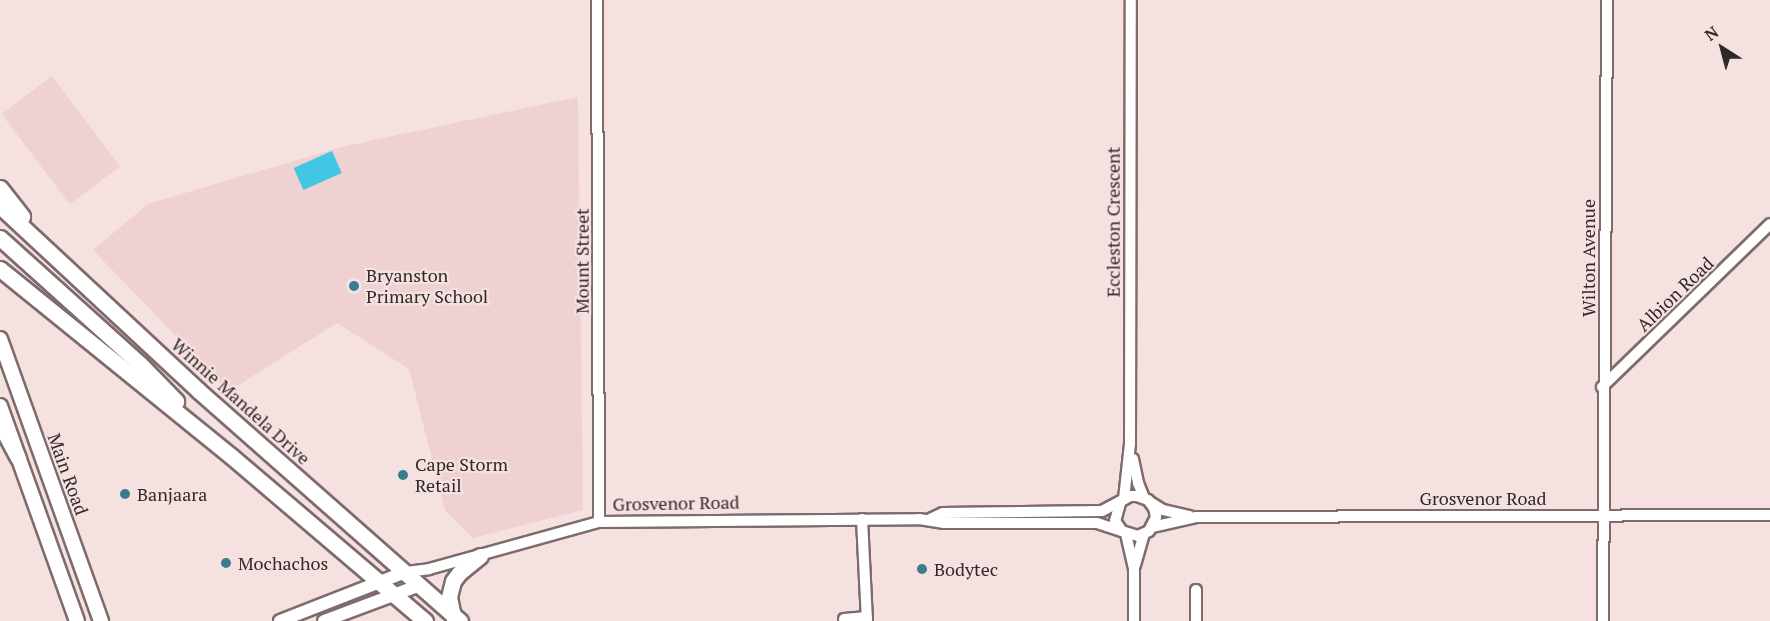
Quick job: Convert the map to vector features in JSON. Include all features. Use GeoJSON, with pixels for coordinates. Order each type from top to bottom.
{"type":"FeatureCollection","features":[{"type":"Feature","properties":{"kind":"main road"},"geometry":{"type":"LineString","coordinates":[[0,188],[46,247]]}},
{"type":"Feature","properties":{"kind":"main road","name":"Winnie Mandela Drive"},"geometry":{"type":"LineString","coordinates":[[0,206],[199,391],[456,618]]}},
{"type":"Feature","properties":{"kind":"main road"},"geometry":{"type":"LineString","coordinates":[[0,238],[140,364],[231,456]]}},
{"type":"Feature","properties":{"kind":"main road"},"geometry":{"type":"LineString","coordinates":[[0,269],[231,456],[425,621]]}},
{"type":"Feature","properties":{"kind":"main road","name":"Main Road"},"geometry":{"type":"LineString","coordinates":[[0,339],[101,621]]}},
{"type":"Feature","properties":{"kind":"main road"},"geometry":{"type":"LineString","coordinates":[[0,406],[77,621]]}},
{"type":"Feature","properties":{"kind":"main road"},"geometry":{"type":"LineString","coordinates":[[0,424],[18,458]]}},
{"type":"Feature","properties":{"kind":"main road"},"geometry":{"type":"LineString","coordinates":[[456,618],[449,597],[453,581],[480,556]]}},
{"type":"Feature","properties":{"kind":"street","name":"Mount Street"},"geometry":{"type":"LineString","coordinates":[[597,0],[599,522]]}},
{"type":"Feature","properties":{"kind":"street","name":"Eccleston Crescent"},"geometry":{"type":"LineString","coordinates":[[1122,501],[1130,444],[1131,0]]}},
{"type":"Feature","properties":{"kind":"street","name":"Wilton Avenue"},"geometry":{"type":"LineString","coordinates":[[1603,621],[1602,387],[1607,0]]}},
{"type":"Feature","properties":{"kind":"street","name":"Albion Road"},"geometry":{"type":"LineString","coordinates":[[1602,387],[1770,224]]}},
{"type":"Feature","properties":{"kind":"street","name":"Eccleston Crescent"},"geometry":{"type":"LineString","coordinates":[[1130,444],[1138,483],[1146,499]]}},
{"type":"Feature","properties":{"kind":"street"},"geometry":{"type":"LineString","coordinates":[[1134,568],[1155,517],[1154,508],[1146,499],[1130,496],[1122,501],[1115,520],[1124,532],[1134,568],[1134,621]]}},
{"type":"Feature","properties":{"kind":"street","name":"Grosvenor Road"},"geometry":{"type":"LineString","coordinates":[[1146,499],[1163,510],[1196,517],[1770,515]]}},
{"type":"Feature","properties":{"kind":"street","name":"Grosvenor Road"},"geometry":{"type":"LineString","coordinates":[[930,519],[944,513],[1093,511],[1122,501]]}},
{"type":"Feature","properties":{"kind":"street","name":"Grosvenor Road"},"geometry":{"type":"LineString","coordinates":[[1148,530],[1196,517]]}},
{"type":"Feature","properties":{"kind":"street"},"geometry":{"type":"LineString","coordinates":[[844,619],[867,619],[862,519]]}},
{"type":"Feature","properties":{"kind":"street","name":"Grosvenor Road"},"geometry":{"type":"LineString","coordinates":[[280,621],[406,572],[429,569],[480,556],[599,522],[930,519],[943,523],[1097,523],[1124,532]]}},
{"type":"Feature","properties":{"kind":"street"},"geometry":{"type":"LineString","coordinates":[[1124,532],[1138,536],[1148,530]]}},
{"type":"Feature","properties":{"kind":"street"},"geometry":{"type":"LineString","coordinates":[[324,621],[396,596],[420,585],[429,569]]}},
{"type":"Feature","properties":{"kind":"street"},"geometry":{"type":"LineString","coordinates":[[1196,590],[1196,621]]}},
{"type":"Feature","properties":{"kind":"shaded area"},"geometry":{"type":"Polygon","coordinates":[[[52,76],[120,166],[70,204],[2,114],[52,76]]]}},
{"type":"Feature","properties":{"kind":"shaded area","name":"Bryanston Primary School"},"geometry":{"type":"Polygon","coordinates":[[[578,97],[583,510],[473,538],[445,510],[409,369],[337,323],[229,391],[93,250],[148,204],[341,147],[578,97]]]}},
{"type":"Feature","properties":{"kind":"water"},"geometry":{"type":"Polygon","coordinates":[[[332,151],[342,173],[303,190],[294,168],[332,151]]]}},
{"type":"Feature","properties":{"kind":"place","name":"Bryanston Primary School"},"geometry":{"type":"Point","coordinates":[354,286]}},
{"type":"Feature","properties":{"kind":"place","name":"Cape Storm Retail"},"geometry":{"type":"Point","coordinates":[403,475]}},
{"type":"Feature","properties":{"kind":"place","name":"Banjaara"},"geometry":{"type":"Point","coordinates":[125,494]}},
{"type":"Feature","properties":{"kind":"place","name":"Mochachos"},"geometry":{"type":"Point","coordinates":[226,563]}},
{"type":"Feature","properties":{"kind":"place","name":"Bodytec"},"geometry":{"type":"Point","coordinates":[922,569]}}]}
